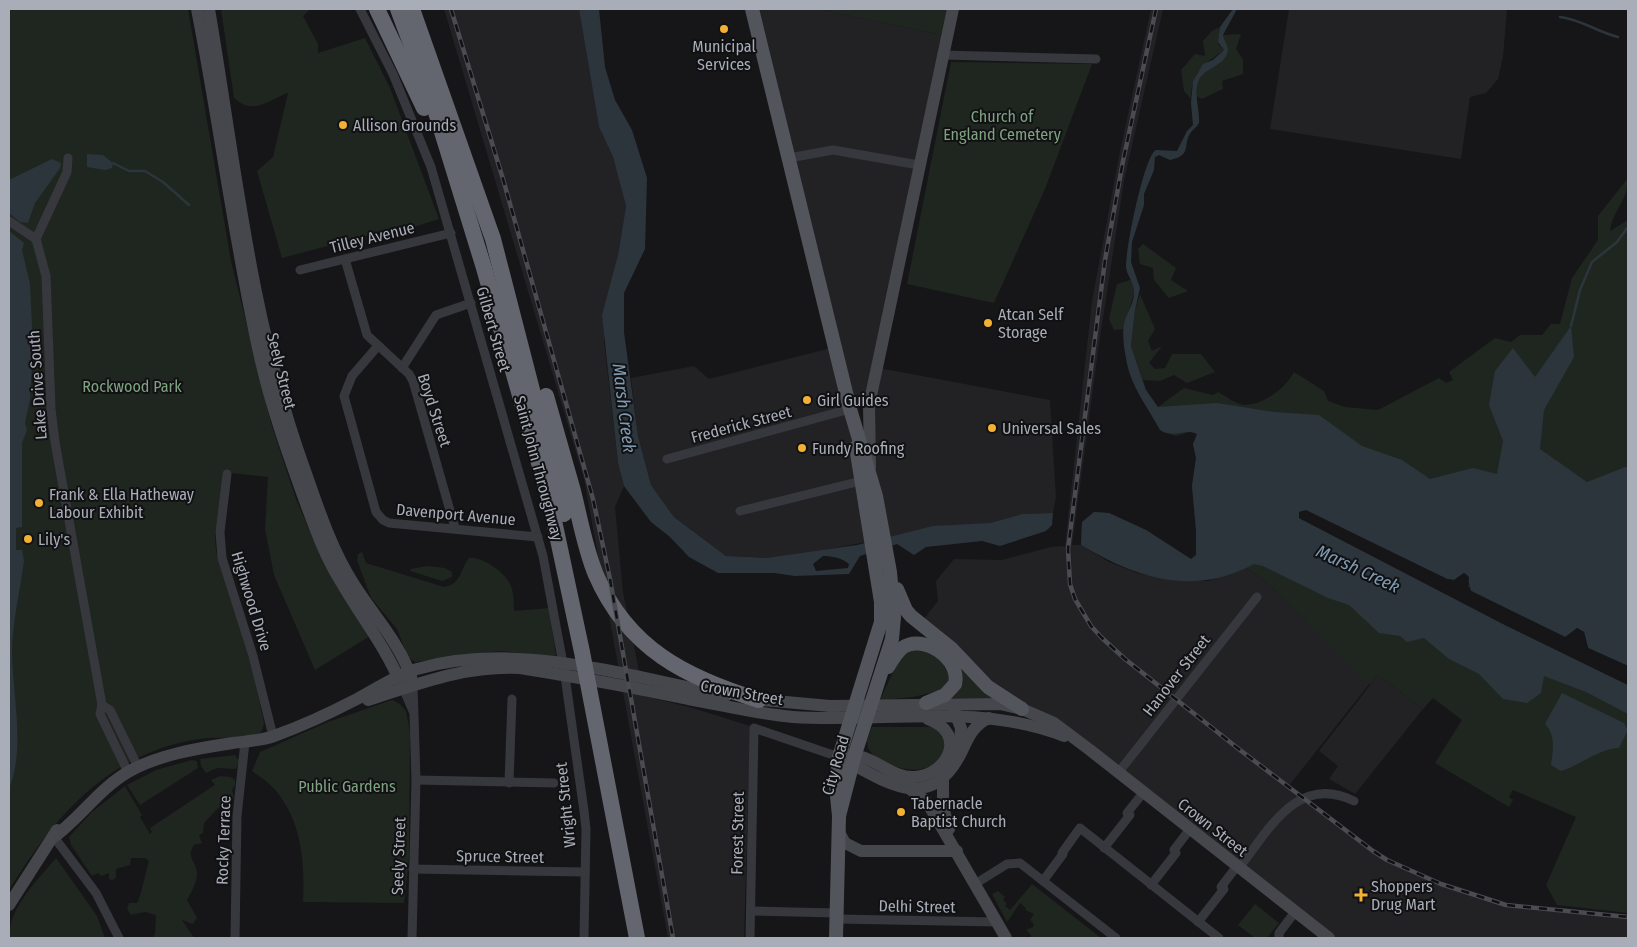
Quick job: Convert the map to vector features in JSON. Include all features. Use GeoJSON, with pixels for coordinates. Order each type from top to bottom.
{"type":"FeatureCollection","features":[{"type":"Feature","properties":{"kind":"highway"},"geometry":{"type":"LineString","coordinates":[[377,9],[421,100],[463,202]]}},
{"type":"Feature","properties":{"kind":"highway","name":"Saint John Throughway"},"geometry":{"type":"LineString","coordinates":[[398,9],[434,106],[499,319],[550,502],[581,643],[637,938]]}},
{"type":"Feature","properties":{"kind":"highway","name":"Saint John Throughway"},"geometry":{"type":"LineString","coordinates":[[412,9],[493,238],[540,417],[579,578],[649,938]]}},
{"type":"Feature","properties":{"kind":"highway"},"geometry":{"type":"LineString","coordinates":[[493,238],[528,335],[596,576],[610,602],[631,630],[662,657],[690,674],[717,687],[759,700]]}},
{"type":"Feature","properties":{"kind":"main road","name":"Seely Street"},"geometry":{"type":"LineString","coordinates":[[197,9],[210,75],[245,288],[260,359],[276,415],[301,492],[327,555],[346,590],[406,680]]}},
{"type":"Feature","properties":{"kind":"main road","name":"Seely Street"},"geometry":{"type":"LineString","coordinates":[[209,9],[253,278],[283,404],[302,462],[336,550],[353,584],[391,638],[406,680]]}},
{"type":"Feature","properties":{"kind":"main road"},"geometry":{"type":"LineString","coordinates":[[752,9],[866,476],[876,532],[884,563],[906,610],[944,642],[988,687],[1022,709]]}},
{"type":"Feature","properties":{"kind":"main road"},"geometry":{"type":"LineString","coordinates":[[866,476],[869,405],[953,9]]}},
{"type":"Feature","properties":{"kind":"main road"},"geometry":{"type":"LineString","coordinates":[[850,409],[869,405]]}},
{"type":"Feature","properties":{"kind":"main road","name":"City Road"},"geometry":{"type":"LineString","coordinates":[[839,816],[853,759],[892,639],[894,617],[884,563]]}},
{"type":"Feature","properties":{"kind":"main road","name":"City Road"},"geometry":{"type":"LineString","coordinates":[[839,816],[836,786],[839,757],[876,645],[882,614],[884,563]]}},
{"type":"Feature","properties":{"kind":"main road"},"geometry":{"type":"LineString","coordinates":[[876,645],[892,639],[922,636],[944,642]]}},
{"type":"Feature","properties":{"kind":"main road"},"geometry":{"type":"LineString","coordinates":[[875,692],[892,660],[903,648],[911,644],[928,646],[951,661],[956,677],[955,684],[945,695],[926,703]]}},
{"type":"Feature","properties":{"kind":"main road","name":"Crown Street"},"geometry":{"type":"LineString","coordinates":[[519,663],[776,715],[823,718],[912,716],[989,718],[1033,725],[1078,741]]}},
{"type":"Feature","properties":{"kind":"main road","name":"Crown Street"},"geometry":{"type":"LineString","coordinates":[[131,766],[198,741],[239,743],[273,736],[406,680],[519,663],[566,664],[759,700],[830,706],[926,703],[1000,704],[1022,709],[1054,723],[1329,938]]}},
{"type":"Feature","properties":{"kind":"main road"},"geometry":{"type":"LineString","coordinates":[[951,703],[961,728],[958,758]]}},
{"type":"Feature","properties":{"kind":"main road"},"geometry":{"type":"LineString","coordinates":[[839,757],[853,759],[905,777],[915,777],[934,771],[942,765],[947,755],[951,738],[945,728],[939,723],[912,716]]}},
{"type":"Feature","properties":{"kind":"main road"},"geometry":{"type":"LineString","coordinates":[[910,789],[925,789],[943,779],[958,758],[973,730],[989,718]]}},
{"type":"Feature","properties":{"kind":"main road"},"geometry":{"type":"LineString","coordinates":[[853,759],[910,789],[927,802],[1006,938]]}},
{"type":"Feature","properties":{"kind":"main road"},"geometry":{"type":"LineString","coordinates":[[9,905],[54,837],[60,823],[73,808],[131,766]]}},
{"type":"Feature","properties":{"kind":"main road"},"geometry":{"type":"LineString","coordinates":[[943,779],[945,814],[957,851]]}},
{"type":"Feature","properties":{"kind":"main road"},"geometry":{"type":"LineString","coordinates":[[836,938],[839,816]]}},
{"type":"Feature","properties":{"kind":"main road"},"geometry":{"type":"LineString","coordinates":[[839,832],[845,843],[861,851],[957,851]]}},
{"type":"Feature","properties":{"kind":"street","name":"Gilbert Street"},"geometry":{"type":"LineString","coordinates":[[360,9],[408,108],[431,167],[538,537],[552,599],[564,669]]}},
{"type":"Feature","properties":{"kind":"street"},"geometry":{"type":"LineString","coordinates":[[942,56],[1096,59]]}},
{"type":"Feature","properties":{"kind":"street"},"geometry":{"type":"LineString","coordinates":[[789,158],[833,150],[920,165]]}},
{"type":"Feature","properties":{"kind":"street"},"geometry":{"type":"LineString","coordinates":[[9,221],[36,239],[67,172],[68,158]]}},
{"type":"Feature","properties":{"kind":"street","name":"Tilley Avenue"},"geometry":{"type":"LineString","coordinates":[[300,270],[451,233]]}},
{"type":"Feature","properties":{"kind":"street","name":"Lake Drive South"},"geometry":{"type":"LineString","coordinates":[[36,239],[46,276],[50,410],[102,705],[110,710],[131,766]]}},
{"type":"Feature","properties":{"kind":"street","name":"Boyd Street"},"geometry":{"type":"LineString","coordinates":[[344,259],[365,331],[377,347],[402,368],[413,381],[455,528]]}},
{"type":"Feature","properties":{"kind":"street"},"geometry":{"type":"LineString","coordinates":[[402,368],[436,315],[471,302]]}},
{"type":"Feature","properties":{"kind":"street","name":"Davenport Avenue"},"geometry":{"type":"LineString","coordinates":[[377,347],[352,376],[344,396],[376,512],[380,518],[389,523],[538,537]]}},
{"type":"Feature","properties":{"kind":"street","name":"Frederick Street"},"geometry":{"type":"LineString","coordinates":[[667,459],[850,409]]}},
{"type":"Feature","properties":{"kind":"street","name":"Highwood Drive"},"geometry":{"type":"LineString","coordinates":[[227,474],[220,532],[222,558],[253,656],[273,736]]}},
{"type":"Feature","properties":{"kind":"street"},"geometry":{"type":"LineString","coordinates":[[740,511],[866,476]]}},
{"type":"Feature","properties":{"kind":"street","name":"Hanover Street"},"geometry":{"type":"LineString","coordinates":[[1118,773],[1257,597]]}},
{"type":"Feature","properties":{"kind":"street","name":"Wright Street"},"geometry":{"type":"LineString","coordinates":[[564,669],[585,824],[584,938]]}},
{"type":"Feature","properties":{"kind":"street","name":"Seely Street"},"geometry":{"type":"LineString","coordinates":[[406,680],[415,714],[416,780],[412,938]]}},
{"type":"Feature","properties":{"kind":"street"},"geometry":{"type":"LineString","coordinates":[[509,782],[512,699]]}},
{"type":"Feature","properties":{"kind":"street","name":"Forest Street"},"geometry":{"type":"LineString","coordinates":[[750,938],[754,728],[839,757]]}},
{"type":"Feature","properties":{"kind":"street","name":"Rocky Terrace"},"geometry":{"type":"LineString","coordinates":[[235,938],[239,743]]}},
{"type":"Feature","properties":{"kind":"street"},"geometry":{"type":"LineString","coordinates":[[416,780],[554,783]]}},
{"type":"Feature","properties":{"kind":"street"},"geometry":{"type":"LineString","coordinates":[[1198,922],[1224,889],[1221,887],[1286,809],[1301,798],[1330,792],[1354,801]]}},
{"type":"Feature","properties":{"kind":"street"},"geometry":{"type":"LineString","coordinates":[[1104,848],[1130,815],[1127,813],[1143,793]]}},
{"type":"Feature","properties":{"kind":"street"},"geometry":{"type":"LineString","coordinates":[[1043,881],[1080,828],[1219,938]]}},
{"type":"Feature","properties":{"kind":"street"},"geometry":{"type":"LineString","coordinates":[[1151,885],[1176,853],[1174,850],[1190,829]]}},
{"type":"Feature","properties":{"kind":"street"},"geometry":{"type":"LineString","coordinates":[[54,837],[96,893],[119,938]]}},
{"type":"Feature","properties":{"kind":"street"},"geometry":{"type":"LineString","coordinates":[[975,884],[1014,862],[1023,865],[1116,938]]}},
{"type":"Feature","properties":{"kind":"street","name":"Spruce Street"},"geometry":{"type":"LineString","coordinates":[[414,869],[585,872]]}},
{"type":"Feature","properties":{"kind":"street","name":"Delhi Street"},"geometry":{"type":"LineString","coordinates":[[751,911],[997,922]]}},
{"type":"Feature","properties":{"kind":"street"},"geometry":{"type":"LineString","coordinates":[[1279,938],[1279,933],[1295,912]]}},
{"type":"Feature","properties":{"kind":"shaded area"},"geometry":{"type":"Polygon","coordinates":[[[444,9],[579,9],[599,127],[613,157],[626,206],[604,341],[618,463],[624,486],[615,507],[623,592],[644,696],[693,708],[750,726],[744,938],[668,938],[584,479],[444,9]]]}},
{"type":"Feature","properties":{"kind":"shaded area"},"geometry":{"type":"Polygon","coordinates":[[[752,9],[818,9],[947,36],[879,368],[1050,400],[1056,497],[1053,513],[1022,514],[990,523],[884,538],[879,514],[869,405],[851,409],[871,541],[792,556],[767,558],[726,556],[674,517],[651,485],[638,436],[631,378],[694,366],[709,379],[835,347],[752,9]]]}},
{"type":"Feature","properties":{"kind":"shaded area"},"geometry":{"type":"Polygon","coordinates":[[[1151,9],[1163,9],[1124,181],[1099,344],[1072,545],[1081,545],[1109,562],[1137,573],[1172,580],[1208,581],[1246,568],[1268,583],[1370,683],[1288,787],[1373,851],[1415,873],[1441,884],[1506,905],[1628,917],[1628,938],[1329,938],[1114,770],[1022,709],[920,624],[938,601],[936,581],[954,559],[1002,560],[1051,547],[1065,546],[1092,301],[1120,151],[1151,9]]]}},
{"type":"Feature","properties":{"kind":"shaded area"},"geometry":{"type":"Polygon","coordinates":[[[1289,9],[1507,9],[1503,57],[1498,79],[1486,93],[1470,97],[1461,159],[1270,129],[1289,9]]]}},
{"type":"Feature","properties":{"kind":"shaded area"},"geometry":{"type":"Polygon","coordinates":[[[1378,675],[1423,709],[1355,794],[1329,779],[1338,766],[1319,751],[1378,675]]]}},
{"type":"Feature","properties":{"kind":"green space","name":"Rockwood Park"},"geometry":{"type":"Polygon","coordinates":[[[9,9],[188,9],[231,261],[271,423],[296,499],[321,557],[370,636],[315,670],[274,575],[265,529],[268,477],[223,472],[215,536],[216,551],[253,671],[264,723],[262,731],[249,737],[192,740],[174,744],[137,758],[113,772],[92,787],[55,825],[39,845],[9,890],[9,9]]]}},
{"type":"Feature","properties":{"kind":"green space","name":"Allison Grounds"},"geometry":{"type":"Polygon","coordinates":[[[221,9],[310,9],[303,16],[318,44],[318,53],[365,38],[390,88],[439,219],[398,232],[396,228],[282,258],[257,171],[273,157],[288,93],[255,106],[248,106],[234,98],[221,9]]]}},
{"type":"Feature","properties":{"kind":"green space"},"geometry":{"type":"Polygon","coordinates":[[[818,9],[953,9],[947,36],[818,9]]]}},
{"type":"Feature","properties":{"kind":"green space"},"geometry":{"type":"Polygon","coordinates":[[[1220,27],[1218,44],[1224,50],[1196,75],[1193,82],[1191,99],[1184,91],[1181,70],[1195,54],[1205,56],[1203,41],[1212,31],[1220,27]]]}},
{"type":"Feature","properties":{"kind":"green space"},"geometry":{"type":"Polygon","coordinates":[[[1241,34],[1236,49],[1243,60],[1243,74],[1222,81],[1223,89],[1202,99],[1196,96],[1198,84],[1203,73],[1225,58],[1227,54],[1228,48],[1223,35],[1241,34]]]}},
{"type":"Feature","properties":{"kind":"green space","name":"Church of England Cemetery"},"geometry":{"type":"Polygon","coordinates":[[[951,62],[1092,64],[1045,189],[994,303],[907,284],[951,62]]]}},
{"type":"Feature","properties":{"kind":"green space"},"geometry":{"type":"Polygon","coordinates":[[[1628,178],[1626,193],[1614,217],[1610,231],[1628,220],[1628,666],[1577,628],[1468,587],[1469,577],[1462,574],[1454,580],[1301,511],[1299,518],[1505,625],[1628,685],[1628,913],[1557,905],[1546,885],[1576,817],[1513,790],[1509,797],[1513,800],[1509,807],[1435,763],[1462,720],[1433,698],[1423,709],[1378,675],[1370,685],[1268,583],[1246,568],[1223,576],[1181,581],[1160,578],[1121,566],[1081,545],[1082,522],[1094,512],[1109,513],[1146,530],[1191,559],[1196,555],[1192,486],[1196,458],[1193,444],[1197,434],[1190,432],[1176,436],[1162,432],[1152,415],[1158,407],[1184,388],[1213,395],[1218,392],[1234,402],[1250,405],[1273,395],[1294,372],[1324,391],[1328,401],[1345,407],[1378,410],[1439,378],[1446,383],[1453,380],[1449,372],[1495,338],[1511,342],[1520,335],[1542,335],[1551,324],[1560,324],[1572,278],[1598,240],[1598,216],[1628,178]]]}},
{"type":"Feature","properties":{"kind":"green space"},"geometry":{"type":"Polygon","coordinates":[[[1143,244],[1176,268],[1171,280],[1188,291],[1169,298],[1154,280],[1153,268],[1140,264],[1138,249],[1143,244]]]}},
{"type":"Feature","properties":{"kind":"green space"},"geometry":{"type":"Polygon","coordinates":[[[1133,279],[1134,294],[1123,329],[1114,330],[1109,319],[1117,284],[1133,279]]]}},
{"type":"Feature","properties":{"kind":"green space"},"geometry":{"type":"Polygon","coordinates":[[[1140,294],[1155,329],[1148,341],[1152,351],[1162,346],[1149,363],[1155,369],[1165,368],[1172,354],[1201,354],[1215,372],[1187,383],[1174,375],[1160,381],[1143,380],[1131,346],[1135,310],[1140,294]]]}},
{"type":"Feature","properties":{"kind":"green space"},"geometry":{"type":"Polygon","coordinates":[[[362,552],[366,563],[444,587],[454,583],[460,576],[469,558],[480,560],[493,566],[511,586],[514,611],[549,608],[556,657],[500,651],[415,662],[408,657],[397,629],[371,598],[357,560],[358,554],[362,552]]]}},
{"type":"Feature","properties":{"kind":"green space"},"geometry":{"type":"Polygon","coordinates":[[[427,566],[445,568],[452,572],[452,577],[442,581],[410,571],[411,569],[427,566]]]}},
{"type":"Feature","properties":{"kind":"green space"},"geometry":{"type":"Polygon","coordinates":[[[913,650],[928,653],[938,658],[945,667],[950,680],[939,691],[913,697],[880,700],[900,657],[913,650]]]}},
{"type":"Feature","properties":{"kind":"green space"},"geometry":{"type":"Polygon","coordinates":[[[959,666],[995,696],[992,699],[951,698],[959,666]]]}},
{"type":"Feature","properties":{"kind":"green space","name":"Public Gardens"},"geometry":{"type":"Polygon","coordinates":[[[392,700],[400,704],[406,711],[410,733],[409,858],[404,903],[303,902],[302,858],[296,830],[285,803],[268,783],[252,771],[260,752],[328,722],[392,700]]]}},
{"type":"Feature","properties":{"kind":"green space"},"geometry":{"type":"Polygon","coordinates":[[[872,727],[933,727],[945,736],[943,753],[936,763],[927,768],[905,769],[893,766],[874,755],[868,748],[867,741],[872,727]]]}},
{"type":"Feature","properties":{"kind":"green space"},"geometry":{"type":"Polygon","coordinates":[[[235,755],[239,761],[236,769],[217,768],[206,773],[201,766],[200,759],[235,755]]]}},
{"type":"Feature","properties":{"kind":"green space"},"geometry":{"type":"Polygon","coordinates":[[[192,760],[197,761],[198,768],[140,805],[127,785],[156,770],[192,760]]]}},
{"type":"Feature","properties":{"kind":"green space"},"geometry":{"type":"Polygon","coordinates":[[[220,776],[230,777],[235,780],[232,790],[234,797],[216,810],[204,823],[203,833],[199,835],[202,843],[194,845],[191,853],[197,875],[187,900],[197,918],[193,924],[182,920],[194,938],[152,938],[155,934],[156,915],[145,912],[131,915],[127,909],[129,903],[137,903],[139,900],[149,861],[145,858],[131,858],[130,865],[116,869],[116,877],[113,880],[109,879],[109,873],[101,876],[98,873],[92,876],[71,845],[69,837],[92,812],[125,786],[142,815],[140,817],[150,834],[152,832],[143,817],[150,828],[215,785],[211,780],[220,776]]]}},
{"type":"Feature","properties":{"kind":"green space"},"geometry":{"type":"Polygon","coordinates":[[[56,858],[97,916],[105,938],[9,938],[10,927],[19,905],[56,858]]]}},
{"type":"Feature","properties":{"kind":"green space"},"geometry":{"type":"Polygon","coordinates":[[[1032,884],[1101,938],[1031,938],[1031,935],[1026,930],[1033,927],[1034,924],[1030,920],[1034,914],[1025,910],[1026,908],[1020,903],[1007,922],[992,894],[998,891],[1005,897],[1003,900],[1007,904],[1005,906],[1010,910],[1032,884]]]}},
{"type":"Feature","properties":{"kind":"green space"},"geometry":{"type":"Polygon","coordinates":[[[1255,904],[1279,923],[1267,938],[1255,938],[1238,925],[1255,904]]]}},
{"type":"Feature","properties":{"kind":"water","name":"Marsh Creek"},"geometry":{"type":"Polygon","coordinates":[[[579,9],[599,9],[605,67],[615,100],[632,130],[647,178],[645,249],[624,293],[624,332],[638,436],[651,485],[674,517],[726,556],[767,558],[857,545],[933,526],[990,523],[1022,514],[1053,513],[1052,525],[1046,531],[1000,546],[982,541],[926,547],[914,555],[897,544],[860,556],[849,574],[795,576],[774,573],[718,573],[689,557],[670,537],[651,522],[624,486],[618,463],[602,315],[618,255],[626,206],[613,157],[599,127],[579,9]],[[823,556],[813,564],[816,571],[848,568],[849,564],[843,560],[823,556]]]}},
{"type":"Feature","properties":{"kind":"water","name":"Marsh Creek"},"geometry":{"type":"Polygon","coordinates":[[[1233,9],[1237,9],[1223,35],[1228,48],[1227,55],[1220,63],[1202,76],[1197,85],[1199,123],[1188,137],[1186,149],[1182,155],[1170,160],[1159,155],[1155,157],[1154,170],[1144,194],[1144,205],[1132,242],[1131,262],[1140,288],[1135,310],[1131,346],[1146,390],[1158,407],[1217,403],[1274,412],[1319,415],[1362,446],[1402,460],[1430,479],[1473,468],[1497,474],[1503,441],[1489,405],[1495,371],[1513,348],[1535,377],[1571,326],[1574,357],[1544,410],[1540,449],[1587,482],[1628,466],[1628,666],[1588,648],[1584,632],[1577,628],[1565,637],[1471,591],[1467,575],[1464,573],[1454,580],[1447,579],[1306,511],[1301,511],[1299,518],[1505,625],[1628,685],[1628,714],[1586,692],[1544,676],[1541,693],[1527,703],[1503,699],[1479,674],[1449,659],[1424,638],[1407,642],[1400,636],[1379,633],[1349,605],[1328,598],[1263,566],[1254,564],[1231,574],[1209,580],[1187,581],[1166,579],[1123,567],[1081,545],[1082,522],[1094,512],[1109,513],[1146,530],[1191,559],[1196,555],[1192,486],[1196,458],[1193,444],[1197,434],[1189,432],[1171,434],[1160,430],[1131,378],[1125,354],[1123,332],[1134,290],[1126,266],[1136,204],[1146,168],[1156,150],[1177,151],[1187,131],[1193,125],[1191,103],[1193,81],[1203,64],[1213,60],[1224,50],[1218,42],[1220,27],[1233,9]]]}},
{"type":"Feature","properties":{"kind":"water"},"geometry":{"type":"Polygon","coordinates":[[[87,154],[103,155],[113,163],[112,168],[105,170],[87,167],[87,154]]]}},
{"type":"Feature","properties":{"kind":"water"},"geometry":{"type":"Polygon","coordinates":[[[52,159],[61,163],[60,168],[35,203],[28,223],[20,222],[9,213],[9,180],[52,159]]]}},
{"type":"Feature","properties":{"kind":"water"},"geometry":{"type":"Polygon","coordinates":[[[9,231],[24,243],[22,250],[30,284],[33,347],[30,399],[25,423],[27,430],[22,443],[22,527],[16,528],[16,550],[22,550],[24,561],[12,649],[17,720],[17,756],[9,789],[9,231]]]}},
{"type":"Feature","properties":{"kind":"water"},"geometry":{"type":"Polygon","coordinates":[[[1562,693],[1624,723],[1628,730],[1619,748],[1604,751],[1561,771],[1551,765],[1552,738],[1545,724],[1562,693]]]}},
{"type":"Feature","properties":{"kind":"pier"},"geometry":{"type":"Polygon","coordinates":[[[1306,510],[1447,579],[1454,580],[1464,573],[1469,577],[1468,587],[1471,591],[1565,637],[1571,635],[1577,628],[1584,632],[1588,648],[1628,666],[1628,669],[1587,650],[1582,634],[1577,631],[1572,637],[1564,639],[1470,593],[1466,588],[1467,578],[1464,576],[1455,582],[1446,582],[1305,513],[1301,514],[1301,517],[1506,623],[1610,672],[1628,682],[1628,685],[1505,625],[1299,518],[1299,512],[1306,510]]]}},
{"type":"Feature","properties":{"kind":"waterway"},"geometry":{"type":"LineString","coordinates":[[1560,17],[1618,37]]}},
{"type":"Feature","properties":{"kind":"waterway"},"geometry":{"type":"LineString","coordinates":[[113,163],[129,171],[145,171],[163,182],[189,205]]}},
{"type":"Feature","properties":{"kind":"waterway"},"geometry":{"type":"LineString","coordinates":[[1571,326],[1580,290],[1592,262],[1617,242],[1628,227]]}},
{"type":"Feature","properties":{"kind":"railway"},"geometry":{"type":"LineString","coordinates":[[451,9],[503,179],[593,499],[610,579],[673,938]]}},
{"type":"Feature","properties":{"kind":"railway"},"geometry":{"type":"LineString","coordinates":[[1156,9],[1123,161],[1105,260],[1068,549],[1070,584],[1075,599],[1091,626],[1125,659],[1240,750],[1387,860],[1441,884],[1506,905],[1628,917]]}},
{"type":"Feature","properties":{"kind":"place","name":"Municipal Services"},"geometry":{"type":"Point","coordinates":[724,29]}},
{"type":"Feature","properties":{"kind":"place","name":"Allison Grounds"},"geometry":{"type":"Point","coordinates":[343,125]}},
{"type":"Feature","properties":{"kind":"place","name":"Atcan Self Storage"},"geometry":{"type":"Point","coordinates":[988,323]}},
{"type":"Feature","properties":{"kind":"place","name":"Girl Guides"},"geometry":{"type":"Point","coordinates":[807,400]}},
{"type":"Feature","properties":{"kind":"place","name":"Universal Sales"},"geometry":{"type":"Point","coordinates":[992,428]}},
{"type":"Feature","properties":{"kind":"place","name":"Fundy Roofing"},"geometry":{"type":"Point","coordinates":[802,448]}},
{"type":"Feature","properties":{"kind":"place","name":"Frank & Ella Hatheway Labour Exhibit"},"geometry":{"type":"Point","coordinates":[39,503]}},
{"type":"Feature","properties":{"kind":"place","name":"Lily's"},"geometry":{"type":"Point","coordinates":[28,539]}},
{"type":"Feature","properties":{"kind":"place","name":"Tabernacle Baptist Church"},"geometry":{"type":"Point","coordinates":[901,812]}},
{"type":"Feature","properties":{"kind":"place","name":"Shoppers Drug Mart"},"geometry":{"type":"Point","coordinates":[1361,895]}}]}
